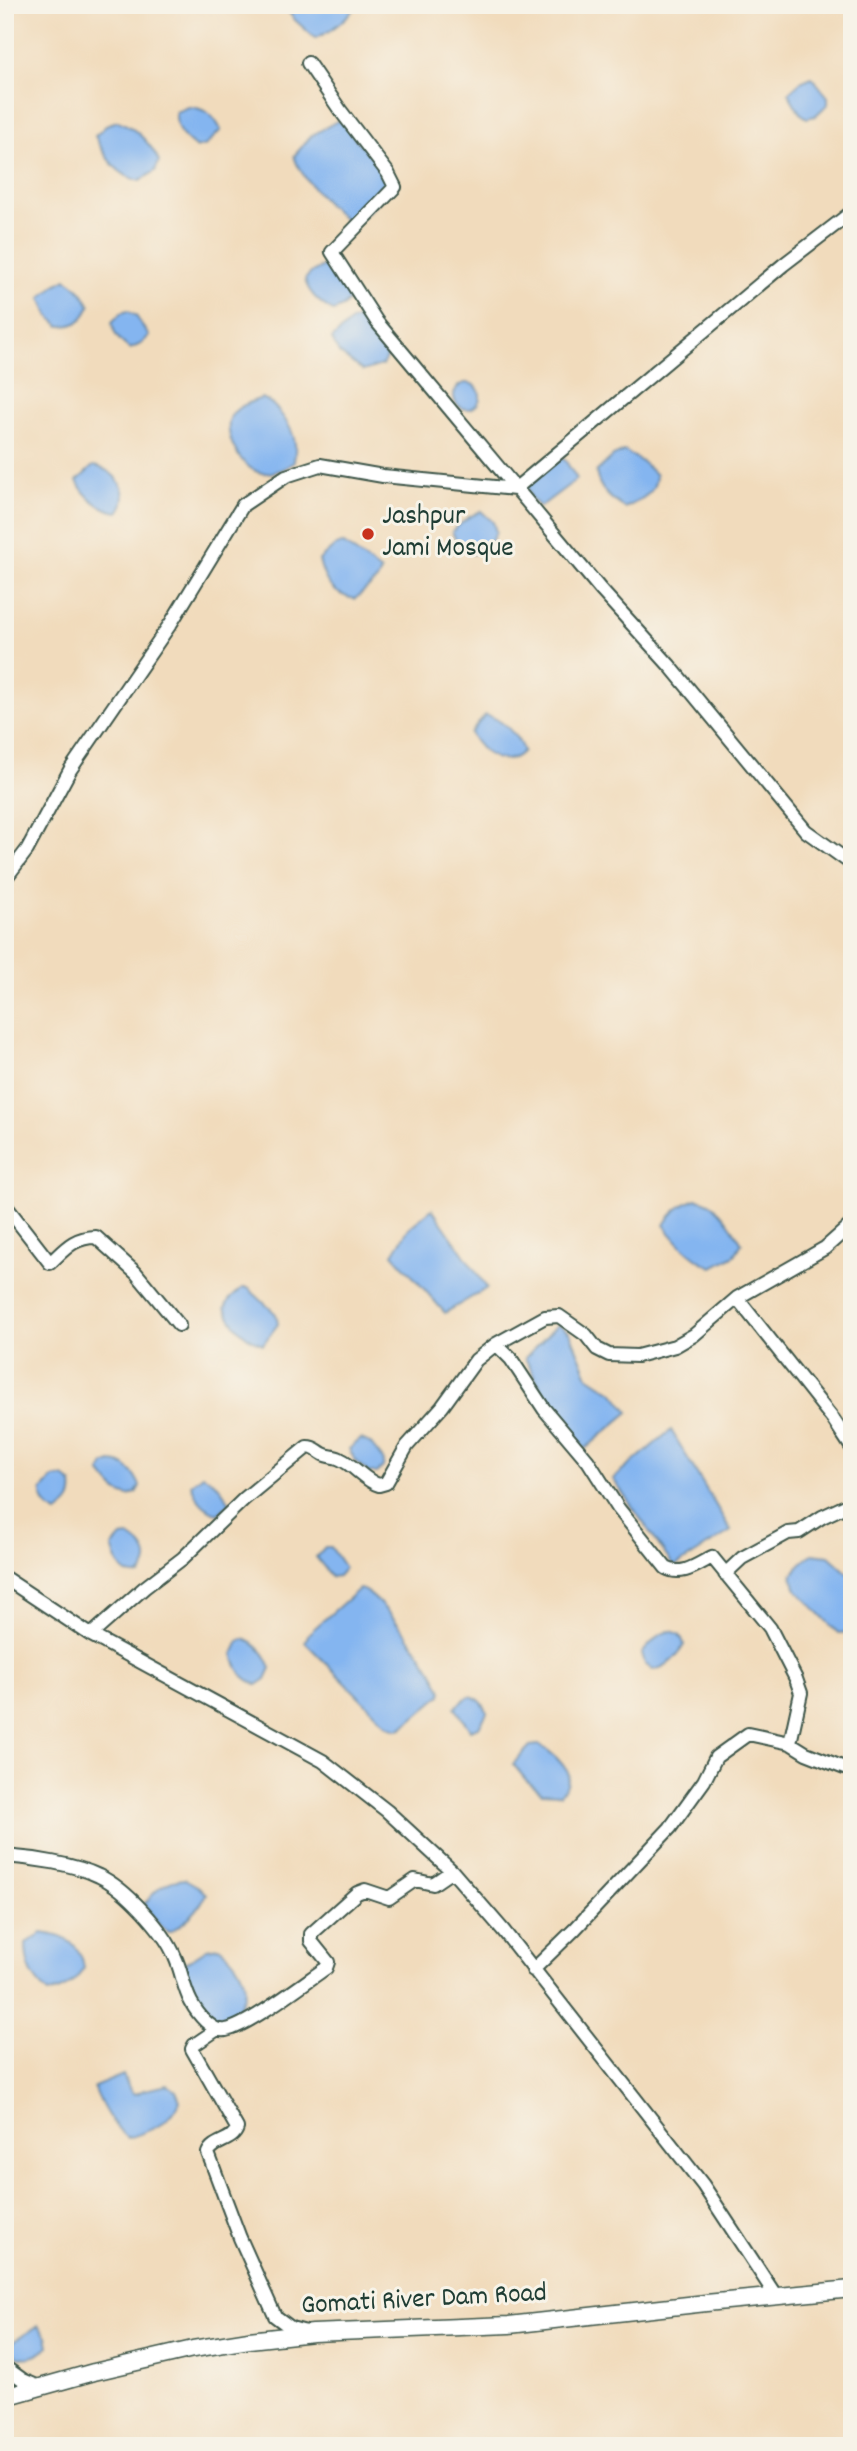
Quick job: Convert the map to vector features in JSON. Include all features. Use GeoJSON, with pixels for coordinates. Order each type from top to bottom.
{"type":"FeatureCollection","features":[{"type":"Feature","properties":{"kind":"main road","name":"Gomati River Dam Road"},"geometry":{"type":"LineString","coordinates":[[5,2397],[37,2386],[193,2349],[250,2340],[313,2333],[509,2325],[852,2289]]}},
{"type":"Feature","properties":{"kind":"street"},"geometry":{"type":"LineString","coordinates":[[308,63],[396,187],[332,249],[332,256],[377,322],[601,590],[670,666],[806,831],[852,864]]}},
{"type":"Feature","properties":{"kind":"street"},"geometry":{"type":"LineString","coordinates":[[5,879],[27,850],[70,770],[172,623],[243,505],[286,475],[320,465],[383,476],[515,489],[783,265],[852,212]]}},
{"type":"Feature","properties":{"kind":"street"},"geometry":{"type":"LineString","coordinates":[[5,1205],[50,1263],[72,1243],[84,1237],[96,1237],[136,1273],[179,1325]]}},
{"type":"Feature","properties":{"kind":"street"},"geometry":{"type":"LineString","coordinates":[[91,1635],[183,1558],[244,1499],[307,1447],[340,1458],[372,1483],[386,1483],[407,1446],[442,1407],[475,1360],[496,1344],[552,1315],[559,1315],[576,1326],[597,1349],[609,1354],[637,1356],[675,1346],[695,1335],[737,1298],[825,1248],[852,1224]]}},
{"type":"Feature","properties":{"kind":"street"},"geometry":{"type":"LineString","coordinates":[[737,1298],[833,1419],[852,1448]]}},
{"type":"Feature","properties":{"kind":"street"},"geometry":{"type":"LineString","coordinates":[[496,1344],[511,1359],[544,1409],[588,1461],[618,1508],[666,1568],[681,1571],[712,1557],[770,1628],[801,1693],[790,1743]]}},
{"type":"Feature","properties":{"kind":"street"},"geometry":{"type":"LineString","coordinates":[[725,1574],[742,1558],[788,1533],[799,1532],[822,1517],[852,1503]]}},
{"type":"Feature","properties":{"kind":"street"},"geometry":{"type":"LineString","coordinates":[[5,1578],[91,1635],[323,1761],[387,1811],[452,1871],[503,1930],[703,2185],[776,2296]]}},
{"type":"Feature","properties":{"kind":"street"},"geometry":{"type":"LineString","coordinates":[[533,1970],[670,1828],[704,1781],[716,1758],[748,1734],[790,1743],[806,1753],[852,1771]]}},
{"type":"Feature","properties":{"kind":"street"},"geometry":{"type":"LineString","coordinates":[[5,1856],[73,1867],[99,1876],[118,1889],[154,1924],[175,1956],[184,1989],[196,2011],[216,2030],[226,2031],[250,2019],[326,1968],[328,1962],[311,1941],[311,1934],[357,1892],[365,1890],[389,1898],[415,1880],[433,1884],[452,1871]]}},
{"type":"Feature","properties":{"kind":"street"},"geometry":{"type":"LineString","coordinates":[[216,2030],[192,2049],[237,2128],[234,2135],[212,2146],[208,2153],[240,2238],[275,2316],[291,2328],[313,2333]]}},
{"type":"Feature","properties":{"kind":"street"},"geometry":{"type":"LineString","coordinates":[[5,2367],[37,2386]]}},
{"type":"Feature","properties":{"kind":"water"},"geometry":{"type":"Polygon","coordinates":[[[288,5],[358,5],[344,20],[315,38],[286,9],[288,5]]]}},
{"type":"Feature","properties":{"kind":"water"},"geometry":{"type":"Polygon","coordinates":[[[812,77],[828,97],[828,104],[815,116],[807,118],[800,113],[788,93],[800,82],[812,77]]]}},
{"type":"Feature","properties":{"kind":"water"},"geometry":{"type":"Polygon","coordinates":[[[188,107],[199,108],[208,113],[221,130],[206,145],[196,148],[178,129],[176,112],[188,107]]]}},
{"type":"Feature","properties":{"kind":"water"},"geometry":{"type":"Polygon","coordinates":[[[339,120],[394,187],[362,217],[349,224],[310,184],[294,156],[311,136],[339,120]]]}},
{"type":"Feature","properties":{"kind":"water"},"geometry":{"type":"Polygon","coordinates":[[[118,121],[142,137],[159,161],[155,171],[140,181],[118,170],[95,136],[108,124],[118,121]]]}},
{"type":"Feature","properties":{"kind":"water"},"geometry":{"type":"Polygon","coordinates":[[[325,265],[341,279],[352,297],[343,307],[333,311],[316,298],[305,279],[325,265]]]}},
{"type":"Feature","properties":{"kind":"water"},"geometry":{"type":"Polygon","coordinates":[[[66,279],[74,284],[90,306],[79,322],[60,326],[49,316],[41,298],[66,279]]]}},
{"type":"Feature","properties":{"kind":"water"},"geometry":{"type":"Polygon","coordinates":[[[128,311],[136,316],[149,336],[130,349],[114,331],[112,322],[121,313],[128,311]]]}},
{"type":"Feature","properties":{"kind":"water"},"geometry":{"type":"Polygon","coordinates":[[[362,317],[392,348],[382,365],[363,371],[339,353],[332,339],[351,321],[362,317]]]}},
{"type":"Feature","properties":{"kind":"water"},"geometry":{"type":"Polygon","coordinates":[[[467,383],[476,387],[480,396],[476,405],[467,409],[458,405],[454,396],[458,387],[467,383]]]}},
{"type":"Feature","properties":{"kind":"water"},"geometry":{"type":"Polygon","coordinates":[[[262,398],[273,405],[283,417],[294,438],[295,446],[294,462],[280,470],[267,473],[247,466],[235,449],[229,430],[229,421],[236,410],[262,398]]]}},
{"type":"Feature","properties":{"kind":"water"},"geometry":{"type":"Polygon","coordinates":[[[625,451],[656,475],[650,492],[625,508],[606,493],[596,472],[613,456],[625,451]]]}},
{"type":"Feature","properties":{"kind":"water"},"geometry":{"type":"Polygon","coordinates":[[[559,457],[565,460],[577,479],[540,507],[531,498],[526,484],[559,457]]]}},
{"type":"Feature","properties":{"kind":"water"},"geometry":{"type":"Polygon","coordinates":[[[93,466],[108,471],[123,490],[124,497],[118,512],[94,501],[77,481],[93,466]]]}},
{"type":"Feature","properties":{"kind":"water"},"geometry":{"type":"Polygon","coordinates":[[[481,511],[493,522],[496,532],[492,540],[473,554],[460,545],[452,531],[481,511]]]}},
{"type":"Feature","properties":{"kind":"water"},"geometry":{"type":"Polygon","coordinates":[[[344,544],[381,571],[378,579],[355,599],[340,594],[330,586],[319,560],[336,545],[344,544]]]}},
{"type":"Feature","properties":{"kind":"water"},"geometry":{"type":"Polygon","coordinates":[[[485,715],[508,728],[523,751],[508,760],[501,760],[487,753],[470,733],[485,715]]]}},
{"type":"Feature","properties":{"kind":"water"},"geometry":{"type":"Polygon","coordinates":[[[696,1199],[704,1200],[717,1209],[742,1243],[735,1255],[713,1267],[692,1255],[664,1225],[678,1209],[696,1199]]]}},
{"type":"Feature","properties":{"kind":"water"},"geometry":{"type":"Polygon","coordinates":[[[432,1209],[487,1288],[445,1313],[393,1254],[409,1228],[432,1209]]]}},
{"type":"Feature","properties":{"kind":"water"},"geometry":{"type":"Polygon","coordinates":[[[242,1288],[248,1288],[276,1314],[278,1324],[263,1344],[240,1330],[225,1308],[229,1300],[242,1288]]]}},
{"type":"Feature","properties":{"kind":"water"},"geometry":{"type":"Polygon","coordinates":[[[558,1324],[570,1333],[588,1376],[614,1393],[629,1412],[585,1449],[548,1402],[525,1358],[558,1324]]]}},
{"type":"Feature","properties":{"kind":"water"},"geometry":{"type":"Polygon","coordinates":[[[671,1430],[731,1531],[674,1567],[613,1479],[671,1430]]]}},
{"type":"Feature","properties":{"kind":"water"},"geometry":{"type":"Polygon","coordinates":[[[361,1439],[370,1443],[384,1461],[383,1467],[376,1473],[369,1473],[356,1462],[349,1449],[361,1439]]]}},
{"type":"Feature","properties":{"kind":"water"},"geometry":{"type":"Polygon","coordinates":[[[111,1462],[125,1466],[132,1473],[140,1486],[136,1493],[124,1495],[109,1484],[100,1472],[104,1465],[111,1462]]]}},
{"type":"Feature","properties":{"kind":"water"},"geometry":{"type":"Polygon","coordinates":[[[203,1475],[219,1486],[230,1503],[218,1514],[204,1506],[191,1484],[203,1475]]]}},
{"type":"Feature","properties":{"kind":"water"},"geometry":{"type":"Polygon","coordinates":[[[64,1477],[72,1483],[72,1497],[57,1513],[45,1504],[42,1490],[53,1478],[64,1477]]]}},
{"type":"Feature","properties":{"kind":"water"},"geometry":{"type":"Polygon","coordinates":[[[129,1536],[140,1544],[146,1553],[147,1564],[140,1575],[124,1571],[112,1547],[121,1537],[129,1536]]]}},
{"type":"Feature","properties":{"kind":"water"},"geometry":{"type":"Polygon","coordinates":[[[325,1547],[331,1547],[345,1568],[338,1576],[332,1577],[316,1557],[325,1547]]]}},
{"type":"Feature","properties":{"kind":"water"},"geometry":{"type":"Polygon","coordinates":[[[812,1554],[829,1556],[852,1577],[852,1632],[838,1633],[795,1588],[792,1575],[812,1554]]]}},
{"type":"Feature","properties":{"kind":"water"},"geometry":{"type":"Polygon","coordinates":[[[359,1589],[368,1593],[392,1617],[429,1667],[442,1691],[441,1695],[402,1728],[388,1726],[305,1642],[309,1633],[359,1589]]]}},
{"type":"Feature","properties":{"kind":"water"},"geometry":{"type":"Polygon","coordinates":[[[669,1631],[680,1635],[684,1645],[671,1661],[653,1670],[645,1664],[642,1653],[659,1635],[669,1631]]]}},
{"type":"Feature","properties":{"kind":"water"},"geometry":{"type":"Polygon","coordinates":[[[244,1639],[261,1650],[271,1668],[266,1679],[257,1685],[241,1673],[233,1654],[239,1641],[244,1639]]]}},
{"type":"Feature","properties":{"kind":"water"},"geometry":{"type":"Polygon","coordinates":[[[469,1696],[481,1702],[487,1713],[479,1727],[470,1730],[455,1707],[469,1696]]]}},
{"type":"Feature","properties":{"kind":"water"},"geometry":{"type":"Polygon","coordinates":[[[539,1745],[556,1758],[569,1774],[567,1785],[560,1794],[542,1793],[526,1780],[513,1764],[530,1746],[539,1745]]]}},
{"type":"Feature","properties":{"kind":"water"},"geometry":{"type":"Polygon","coordinates":[[[185,1879],[206,1894],[191,1916],[169,1932],[160,1926],[144,1904],[162,1886],[185,1879]]]}},
{"type":"Feature","properties":{"kind":"water"},"geometry":{"type":"Polygon","coordinates":[[[42,1933],[71,1942],[79,1952],[84,1968],[69,1985],[48,1993],[37,1982],[28,1965],[26,1951],[26,1943],[42,1933]]]}},
{"type":"Feature","properties":{"kind":"water"},"geometry":{"type":"Polygon","coordinates":[[[219,1947],[237,1966],[245,1988],[244,1998],[238,2007],[215,2019],[194,2002],[184,1964],[207,1949],[219,1947]]]}},
{"type":"Feature","properties":{"kind":"water"},"geometry":{"type":"Polygon","coordinates":[[[123,2075],[131,2092],[136,2094],[168,2085],[176,2091],[180,2101],[165,2121],[128,2138],[108,2115],[94,2087],[123,2075]]]}},
{"type":"Feature","properties":{"kind":"water"},"geometry":{"type":"Polygon","coordinates":[[[38,2326],[47,2336],[49,2346],[39,2354],[28,2357],[18,2356],[13,2352],[9,2347],[14,2341],[38,2326]]]}},
{"type":"Feature","properties":{"kind":"place","name":"Jashpur Jami Mosque"},"geometry":{"type":"Point","coordinates":[368,534]}}]}
